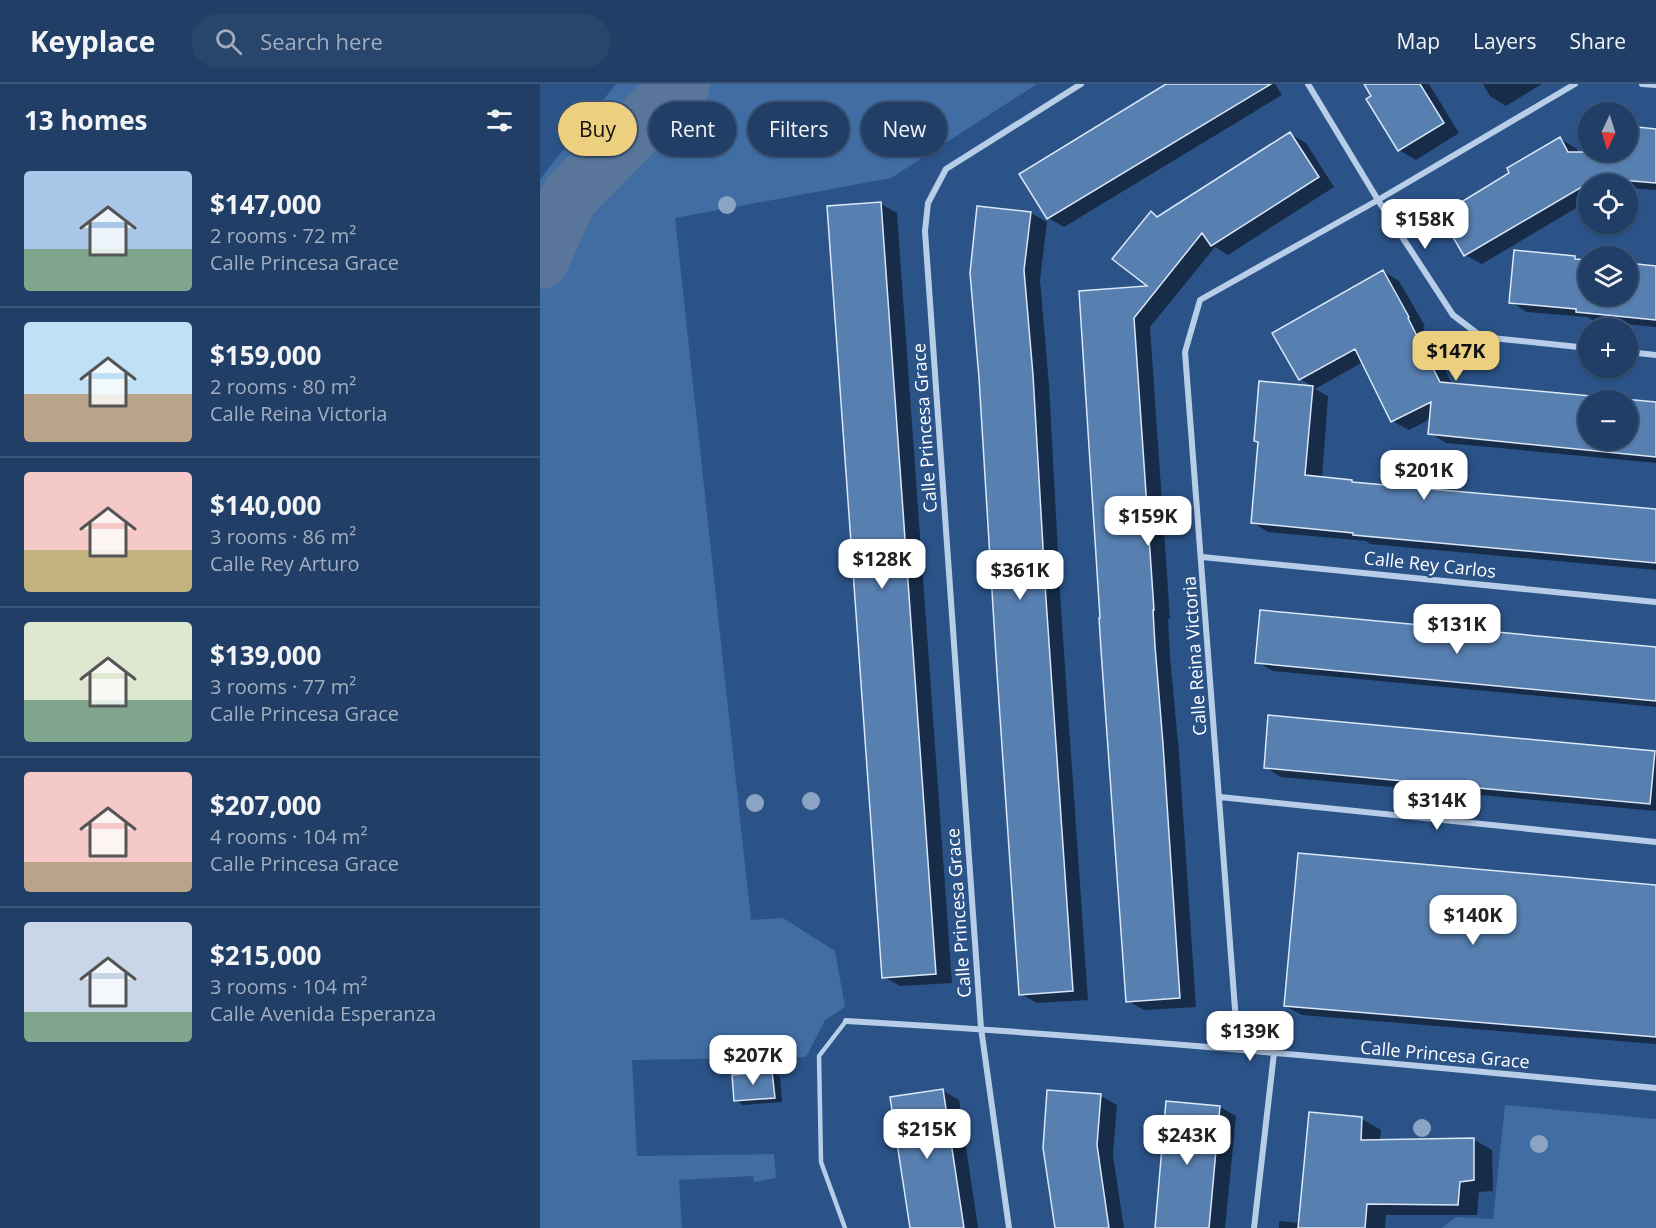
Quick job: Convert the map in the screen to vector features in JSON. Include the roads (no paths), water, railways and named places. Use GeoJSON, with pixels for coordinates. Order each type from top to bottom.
{"type":"FeatureCollection","features":[{"type":"Feature","properties":{"kind":"street","name":"Calle Princesa Grace"},"geometry":{"type":"LineString","coordinates":[[981,1028],[926,243],[927,212],[928,203],[946,169],[1081,84]]}},
{"type":"Feature","properties":{"kind":"street"},"geometry":{"type":"LineString","coordinates":[[1308,84],[1378,200],[1454,315],[1482,337],[1578,347]]}},
{"type":"Feature","properties":{"kind":"street","name":"Calle Reina Victoria"},"geometry":{"type":"LineString","coordinates":[[1238,1048],[1185,352],[1200,300],[1378,200],[1575,84]]}},
{"type":"Feature","properties":{"kind":"street"},"geometry":{"type":"LineString","coordinates":[[1642,84],[1656,85]]}},
{"type":"Feature","properties":{"kind":"street"},"geometry":{"type":"LineString","coordinates":[[1638,353],[1656,356]]}},
{"type":"Feature","properties":{"kind":"street","name":"Calle Rey Carlos"},"geometry":{"type":"LineString","coordinates":[[1202,557],[1656,602]]}},
{"type":"Feature","properties":{"kind":"street"},"geometry":{"type":"LineString","coordinates":[[1220,797],[1656,842]]}},
{"type":"Feature","properties":{"kind":"street","name":"Calle Princesa Grace"},"geometry":{"type":"LineString","coordinates":[[846,1021],[981,1028],[1238,1048],[1656,1088]]}},
{"type":"Feature","properties":{"kind":"street"},"geometry":{"type":"LineString","coordinates":[[981,1028],[1009,1228]]}},
{"type":"Feature","properties":{"kind":"street"},"geometry":{"type":"LineString","coordinates":[[1254,1228],[1274,1053]]}},
{"type":"Feature","properties":{"kind":"lane"},"geometry":{"type":"LineString","coordinates":[[845,1228],[821,1162],[819,1056],[846,1021]]}},
{"type":"Feature","properties":{"kind":"waterway"},"geometry":{"type":"LineString","coordinates":[[540,260],[569,197],[681,84]]}}]}
